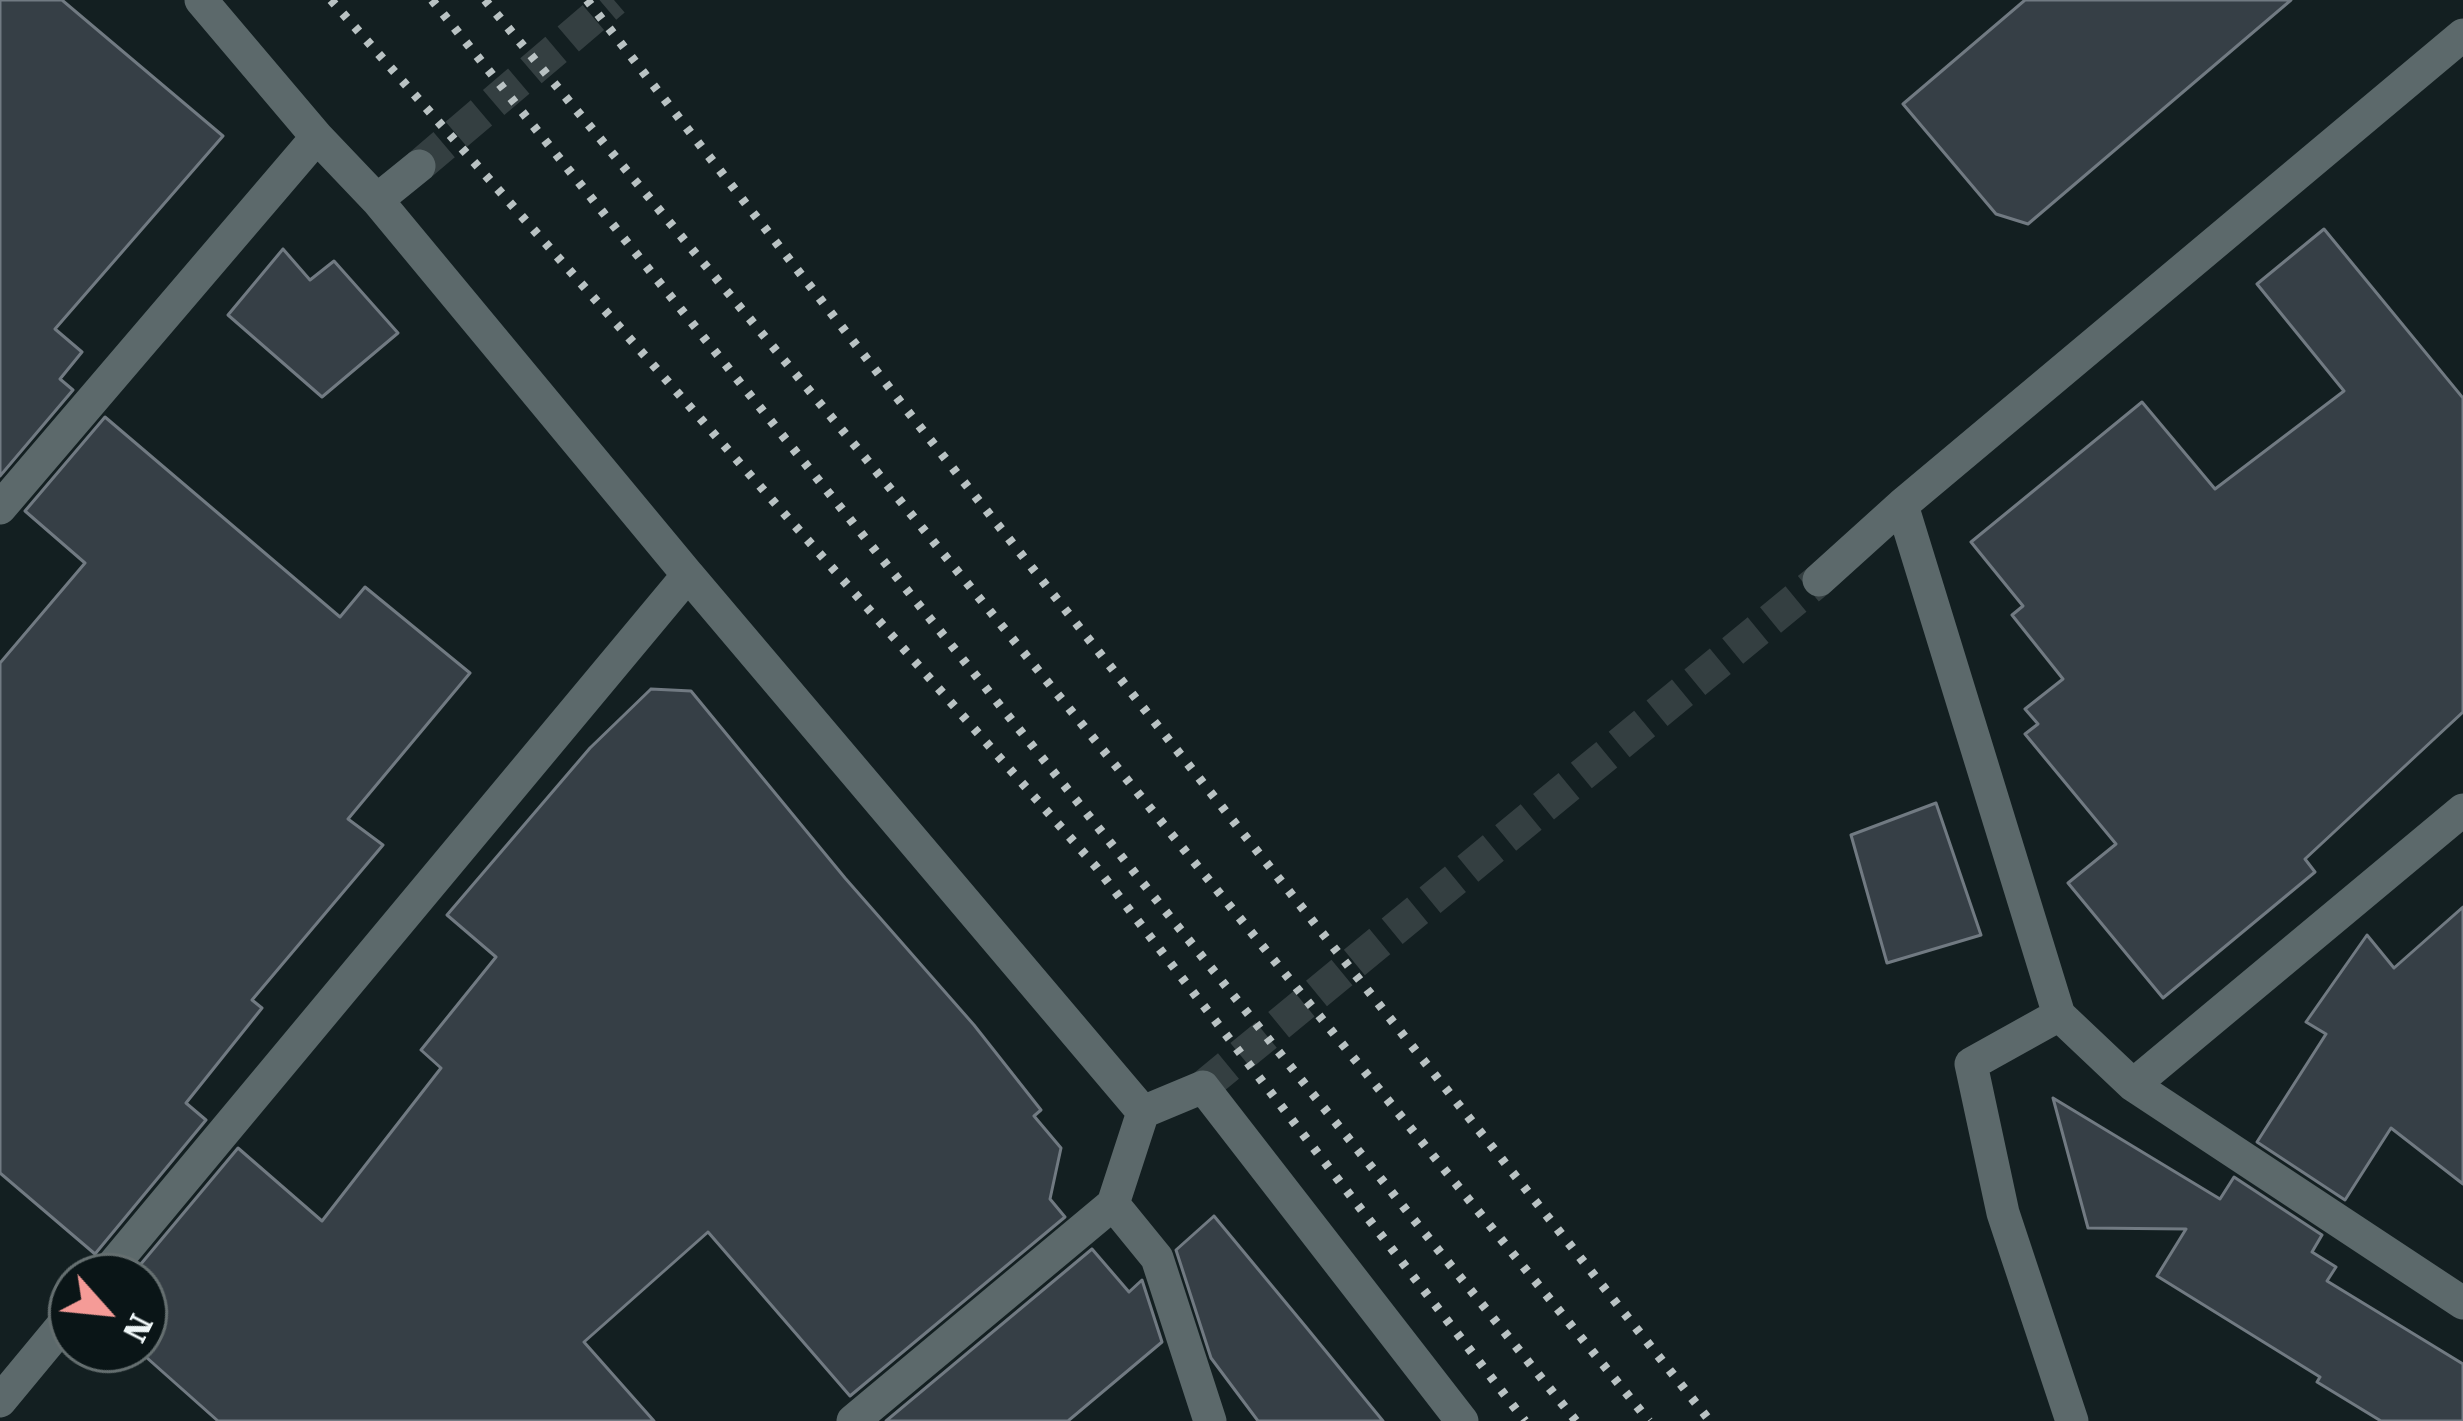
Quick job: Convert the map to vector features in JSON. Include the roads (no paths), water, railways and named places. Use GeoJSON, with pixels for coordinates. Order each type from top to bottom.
{"type":"FeatureCollection","features":[{"type":"Feature","properties":{"kind":"street"},"geometry":{"type":"LineString","coordinates":[[201,0],[377,200],[1143,1112]]}},
{"type":"Feature","properties":{"kind":"street"},"geometry":{"type":"LineString","coordinates":[[1819,580],[1902,505],[2463,35]]}},
{"type":"Feature","properties":{"kind":"street"},"geometry":{"type":"LineString","coordinates":[[0,508],[317,137]]}},
{"type":"Feature","properties":{"kind":"street"},"geometry":{"type":"LineString","coordinates":[[377,200],[419,166]]}},
{"type":"Feature","properties":{"kind":"street"},"geometry":{"type":"LineString","coordinates":[[1902,505],[2060,1015],[2134,1085],[2463,1304]]}},
{"type":"Feature","properties":{"kind":"street"},"geometry":{"type":"LineString","coordinates":[[123,1253],[688,575]]}},
{"type":"Feature","properties":{"kind":"street"},"geometry":{"type":"LineString","coordinates":[[2134,1085],[2463,810]]}},
{"type":"Feature","properties":{"kind":"street"},"geometry":{"type":"LineString","coordinates":[[2060,1015],[1971,1064],[2002,1213],[2072,1421]]}},
{"type":"Feature","properties":{"kind":"street"},"geometry":{"type":"LineString","coordinates":[[1143,1112],[1203,1088],[1462,1421]]}},
{"type":"Feature","properties":{"kind":"street"},"geometry":{"type":"LineString","coordinates":[[853,1421],[1113,1204],[1143,1112]]}},
{"type":"Feature","properties":{"kind":"street"},"geometry":{"type":"LineString","coordinates":[[1113,1204],[1157,1258],[1210,1421]]}},
{"type":"Feature","properties":{"kind":"street"},"geometry":{"type":"LineString","coordinates":[[0,1401],[48,1343]]}},
{"type":"Feature","properties":{"kind":"tunnel"},"geometry":{"type":"LineString","coordinates":[[419,166],[614,0]]}},
{"type":"Feature","properties":{"kind":"tunnel"},"geometry":{"type":"LineString","coordinates":[[1203,1087],[1819,580]]}},
{"type":"Feature","properties":{"kind":"railway"},"geometry":{"type":"LineString","coordinates":[[331,0],[1097,868],[1525,1421]]}},
{"type":"Feature","properties":{"kind":"railway"},"geometry":{"type":"LineString","coordinates":[[432,0],[1576,1421]]}},
{"type":"Feature","properties":{"kind":"railway"},"geometry":{"type":"LineString","coordinates":[[485,0],[867,460],[1649,1421]]}},
{"type":"Feature","properties":{"kind":"railway"},"geometry":{"type":"LineString","coordinates":[[587,0],[1710,1421]]}}]}
